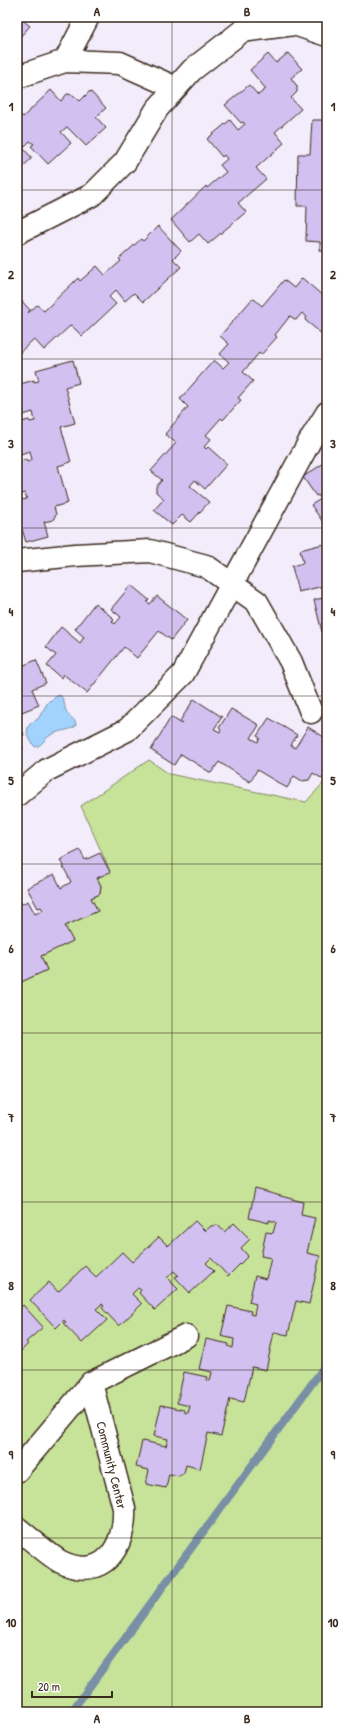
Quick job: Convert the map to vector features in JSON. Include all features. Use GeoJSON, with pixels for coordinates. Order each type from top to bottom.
{"type":"FeatureCollection","features":[{"type":"Feature","properties":{"kind":"street"},"geometry":{"type":"LineString","coordinates":[[65,61],[88,17]]}},
{"type":"Feature","properties":{"kind":"street"},"geometry":{"type":"LineString","coordinates":[[17,233],[92,195],[125,162],[157,109],[192,70],[242,31],[295,20],[327,35]]}},
{"type":"Feature","properties":{"kind":"street"},"geometry":{"type":"LineString","coordinates":[[17,77],[65,61],[120,63],[176,88]]}},
{"type":"Feature","properties":{"kind":"street"},"geometry":{"type":"LineString","coordinates":[[17,795],[47,770],[127,730],[183,674],[312,437],[327,413]]}},
{"type":"Feature","properties":{"kind":"street"},"geometry":{"type":"LineString","coordinates":[[17,560],[150,550],[206,566],[257,602],[291,662],[311,712]]}},
{"type":"Feature","properties":{"kind":"street"},"geometry":{"type":"LineString","coordinates":[[17,1471],[91,1383],[186,1336]]}},
{"type":"Feature","properties":{"kind":"street","name":"Community Center"},"geometry":{"type":"LineString","coordinates":[[17,1528],[60,1561],[71,1566],[82,1568],[97,1566],[108,1559],[117,1547],[125,1523],[124,1508],[91,1383]]}},
{"type":"Feature","properties":{"kind":"green space"},"geometry":{"type":"Polygon","coordinates":[[[149,760],[169,774],[306,802],[327,779],[327,1712],[17,1712],[17,1001],[20,999],[17,992],[17,984],[47,970],[41,956],[72,941],[65,926],[98,911],[91,898],[100,894],[101,886],[97,878],[110,871],[81,806],[149,760]]]}},
{"type":"Feature","properties":{"kind":"water"},"geometry":{"type":"Polygon","coordinates":[[[59,695],[64,701],[67,713],[74,720],[76,726],[54,733],[40,745],[35,747],[27,735],[28,727],[31,723],[38,719],[48,702],[59,695]]]}},
{"type":"Feature","properties":{"kind":"building"},"geometry":{"type":"Polygon","coordinates":[[[17,17],[30,26],[17,40],[17,17]]]}},
{"type":"Feature","properties":{"kind":"building"},"geometry":{"type":"Polygon","coordinates":[[[288,53],[302,69],[291,78],[297,86],[297,92],[291,98],[301,109],[275,132],[284,143],[256,168],[266,179],[238,203],[246,212],[208,244],[199,234],[190,242],[171,220],[206,186],[207,188],[226,172],[220,165],[227,159],[224,155],[222,157],[207,139],[230,120],[238,130],[245,124],[243,122],[241,123],[225,105],[249,85],[258,95],[266,89],[250,70],[268,54],[276,63],[288,53]]]}},
{"type":"Feature","properties":{"kind":"building"},"geometry":{"type":"Polygon","coordinates":[[[51,90],[61,101],[67,94],[73,95],[80,101],[90,91],[106,108],[96,117],[106,128],[86,146],[67,127],[61,132],[71,143],[48,164],[31,146],[34,144],[30,141],[23,148],[32,158],[17,172],[17,111],[23,117],[51,90]]]}},
{"type":"Feature","properties":{"kind":"building"},"geometry":{"type":"Polygon","coordinates":[[[326,107],[327,254],[320,250],[320,242],[306,241],[307,206],[297,206],[298,154],[310,154],[312,120],[326,120],[326,107]]]}},
{"type":"Feature","properties":{"kind":"building"},"geometry":{"type":"Polygon","coordinates":[[[158,226],[181,251],[173,259],[181,267],[143,302],[134,293],[125,301],[116,290],[109,297],[116,304],[82,336],[71,325],[44,350],[34,339],[17,355],[17,296],[30,310],[28,313],[37,305],[44,311],[78,278],[80,281],[97,266],[105,275],[121,261],[119,259],[141,239],[143,241],[158,226]]]}},
{"type":"Feature","properties":{"kind":"building"},"geometry":{"type":"Polygon","coordinates":[[[302,278],[323,296],[324,295],[327,297],[327,328],[322,334],[305,320],[307,317],[302,313],[296,320],[290,316],[275,335],[277,337],[261,355],[259,353],[243,372],[253,381],[238,398],[241,400],[223,420],[221,418],[206,435],[211,439],[204,447],[206,449],[208,447],[227,464],[205,489],[195,480],[190,486],[209,502],[191,522],[182,515],[172,525],[154,510],[164,499],[156,492],[156,487],[162,480],[151,471],[176,443],[165,434],[188,407],[180,399],[214,360],[223,368],[229,362],[220,354],[229,344],[220,336],[253,298],[262,306],[284,280],[294,288],[302,278]]]}},
{"type":"Feature","properties":{"kind":"building"},"geometry":{"type":"Polygon","coordinates":[[[73,360],[79,383],[65,387],[75,423],[61,427],[71,462],[58,466],[68,503],[54,507],[56,514],[53,520],[44,522],[48,536],[26,542],[22,529],[17,530],[17,501],[27,499],[25,493],[17,495],[17,462],[26,459],[27,462],[32,460],[30,451],[17,455],[17,423],[29,420],[30,422],[35,421],[33,412],[20,416],[17,405],[17,385],[34,380],[34,382],[39,381],[36,370],[73,360]]]}},
{"type":"Feature","properties":{"kind":"building"},"geometry":{"type":"Polygon","coordinates":[[[327,461],[327,528],[311,505],[321,499],[318,495],[316,496],[303,477],[327,461]]]}},
{"type":"Feature","properties":{"kind":"building"},"geometry":{"type":"Polygon","coordinates":[[[323,544],[327,558],[327,597],[324,586],[298,592],[292,566],[303,563],[300,550],[323,544]]]}},
{"type":"Feature","properties":{"kind":"building"},"geometry":{"type":"Polygon","coordinates":[[[131,585],[149,600],[147,602],[150,604],[157,596],[187,620],[171,640],[159,631],[137,658],[124,647],[87,693],[63,674],[61,678],[47,666],[56,655],[46,647],[61,627],[80,643],[84,637],[75,629],[95,603],[114,619],[112,621],[115,624],[121,617],[111,609],[131,585]]]}},
{"type":"Feature","properties":{"kind":"building"},"geometry":{"type":"Polygon","coordinates":[[[327,597],[327,630],[322,632],[314,600],[327,597]]]}},
{"type":"Feature","properties":{"kind":"building"},"geometry":{"type":"Polygon","coordinates":[[[36,660],[46,683],[32,689],[39,705],[17,714],[17,664],[21,662],[22,666],[36,660]]]}},
{"type":"Feature","properties":{"kind":"building"},"geometry":{"type":"Polygon","coordinates":[[[194,699],[222,717],[214,729],[220,732],[221,730],[219,728],[231,709],[259,725],[251,738],[258,742],[260,738],[257,736],[269,718],[297,735],[291,745],[295,748],[308,727],[327,739],[327,750],[325,753],[327,754],[326,781],[313,773],[309,780],[302,781],[294,776],[287,788],[257,770],[250,782],[219,762],[211,773],[181,754],[174,765],[151,750],[171,717],[182,724],[183,723],[180,721],[194,699]]]}},
{"type":"Feature","properties":{"kind":"building"},"geometry":{"type":"Polygon","coordinates":[[[17,718],[24,735],[18,737],[23,749],[17,751],[17,718]]]}},
{"type":"Feature","properties":{"kind":"building"},"geometry":{"type":"Polygon","coordinates":[[[80,850],[85,860],[100,853],[110,872],[97,878],[101,886],[100,894],[91,898],[98,911],[65,926],[73,941],[41,956],[47,970],[17,984],[17,906],[28,901],[35,914],[43,910],[41,907],[38,908],[27,888],[54,874],[61,888],[71,882],[60,860],[80,850]]]}},
{"type":"Feature","properties":{"kind":"building"},"geometry":{"type":"Polygon","coordinates":[[[255,1189],[303,1202],[301,1215],[315,1218],[307,1253],[320,1256],[309,1304],[296,1301],[288,1335],[274,1332],[266,1370],[252,1367],[244,1402],[230,1399],[221,1436],[208,1433],[200,1469],[186,1465],[184,1473],[179,1476],[169,1474],[166,1488],[146,1484],[149,1470],[136,1467],[142,1441],[166,1446],[168,1439],[154,1436],[161,1405],[185,1410],[185,1413],[188,1413],[190,1406],[177,1403],[184,1372],[207,1377],[206,1380],[210,1381],[212,1372],[199,1369],[206,1339],[229,1344],[228,1346],[233,1348],[234,1339],[221,1336],[228,1306],[251,1311],[250,1314],[254,1315],[256,1304],[249,1302],[255,1276],[266,1279],[271,1258],[261,1256],[266,1232],[273,1233],[276,1222],[269,1220],[269,1223],[249,1218],[255,1189]]]}},
{"type":"Feature","properties":{"kind":"building"},"geometry":{"type":"Polygon","coordinates":[[[195,1221],[205,1231],[211,1226],[218,1225],[224,1232],[234,1223],[250,1239],[241,1248],[248,1256],[228,1276],[211,1258],[206,1263],[214,1271],[190,1293],[175,1277],[178,1275],[174,1271],[167,1278],[178,1289],[155,1310],[139,1293],[141,1290],[138,1288],[132,1294],[142,1304],[119,1326],[102,1308],[104,1306],[102,1304],[96,1309],[107,1320],[82,1343],[63,1323],[66,1322],[64,1320],[56,1328],[30,1300],[49,1282],[58,1292],[85,1266],[96,1277],[122,1252],[132,1262],[159,1237],[168,1246],[195,1221]]]}},
{"type":"Feature","properties":{"kind":"building"},"geometry":{"type":"Polygon","coordinates":[[[23,1305],[43,1327],[26,1342],[28,1344],[17,1355],[17,1311],[23,1305]]]}},
{"type":"Feature","properties":{"kind":"waterway"},"geometry":{"type":"LineString","coordinates":[[71,1712],[327,1363]]}}]}
